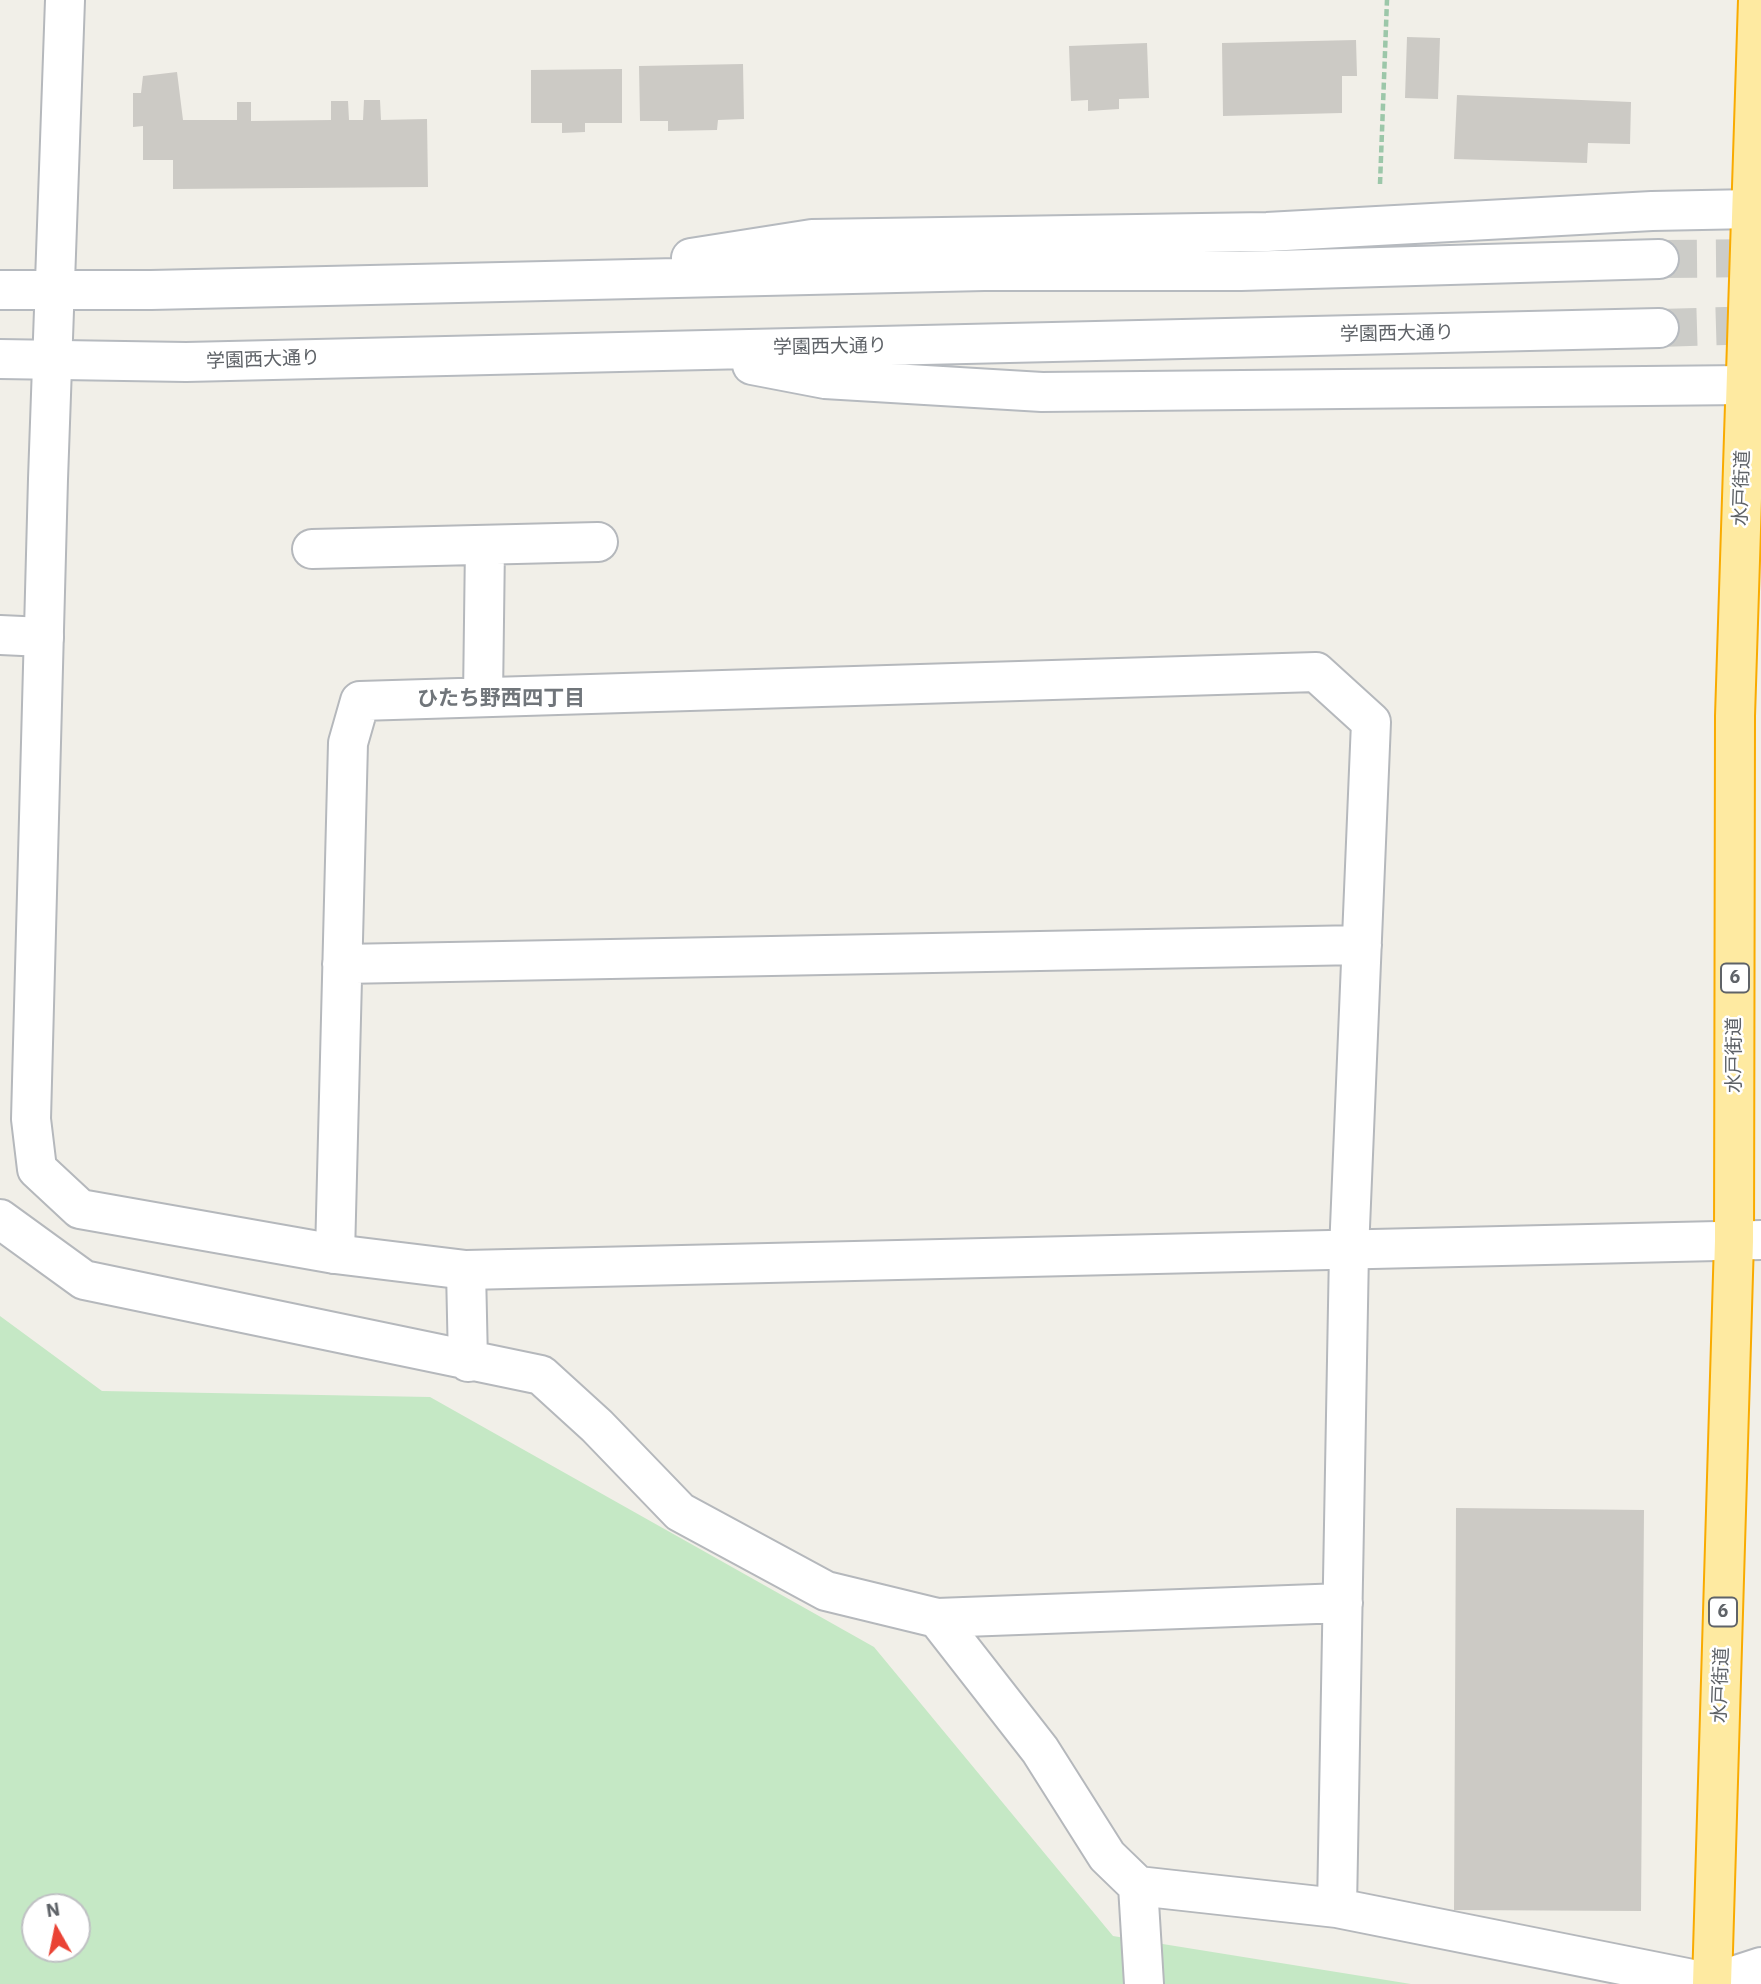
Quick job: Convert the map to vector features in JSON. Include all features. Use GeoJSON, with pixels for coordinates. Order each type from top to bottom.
{"type":"FeatureCollection","features":[{"type":"Feature","properties":{"kind":"highway","name":"水戸街道"},"geometry":{"type":"LineString","coordinates":[[1712,1983],[1748,1240],[1735,716],[1753,385],[1758,0]]}},
{"type":"Feature","properties":{"kind":"street"},"geometry":{"type":"LineString","coordinates":[[65,0],[31,1119],[37,1169],[80,1209],[335,1254],[466,1270],[1748,1240]]}},
{"type":"Feature","properties":{"kind":"street"},"geometry":{"type":"LineString","coordinates":[[530,282],[812,239],[1280,232],[1652,211],[1756,209]]}},
{"type":"Feature","properties":{"kind":"street"},"geometry":{"type":"LineString","coordinates":[[0,290],[530,282],[984,271],[1241,271],[1659,258]]}},
{"type":"Feature","properties":{"kind":"street","name":"学園西大通り"},"geometry":{"type":"LineString","coordinates":[[0,359],[186,362],[1659,328]]}},
{"type":"Feature","properties":{"kind":"street"},"geometry":{"type":"LineString","coordinates":[[680,351],[825,379],[1042,392],[1753,385]]}},
{"type":"Feature","properties":{"kind":"street"},"geometry":{"type":"LineString","coordinates":[[312,550],[598,542]]}},
{"type":"Feature","properties":{"kind":"street"},"geometry":{"type":"LineString","coordinates":[[483,697],[485,545]]}},
{"type":"Feature","properties":{"kind":"street"},"geometry":{"type":"LineString","coordinates":[[0,635],[44,637]]}},
{"type":"Feature","properties":{"kind":"street"},"geometry":{"type":"LineString","coordinates":[[335,1254],[348,743],[360,701],[1316,672],[1371,722],[1349,1251],[1337,1908]]}},
{"type":"Feature","properties":{"kind":"street"},"geometry":{"type":"LineString","coordinates":[[342,964],[1362,945]]}},
{"type":"Feature","properties":{"kind":"street"},"geometry":{"type":"LineString","coordinates":[[0,1219],[84,1280],[468,1362],[541,1375],[597,1426],[680,1512],[826,1591],[937,1618],[1343,1603]]}},
{"type":"Feature","properties":{"kind":"street"},"geometry":{"type":"LineString","coordinates":[[466,1270],[468,1362]]}},
{"type":"Feature","properties":{"kind":"street"},"geometry":{"type":"LineString","coordinates":[[937,1618],[1040,1750],[1107,1856],[1138,1886],[1337,1908],[1712,1983],[1761,1967]]}},
{"type":"Feature","properties":{"kind":"street"},"geometry":{"type":"LineString","coordinates":[[1138,1886],[1144,1984]]}},
{"type":"Feature","properties":{"kind":"path"},"geometry":{"type":"LineString","coordinates":[[1380,197],[1388,0]]}},
{"type":"Feature","properties":{"kind":"green space"},"geometry":{"type":"Polygon","coordinates":[[[0,1316],[102,1391],[430,1397],[874,1647],[1113,1936],[1411,1984],[0,1984],[0,1316]]]}},
{"type":"Feature","properties":{"kind":"building"},"geometry":{"type":"Polygon","coordinates":[[[1407,37],[1440,38],[1438,99],[1405,98],[1407,37]]]}},
{"type":"Feature","properties":{"kind":"building"},"geometry":{"type":"Polygon","coordinates":[[[1356,40],[1357,76],[1342,76],[1342,113],[1223,116],[1222,43],[1356,40]]]}},
{"type":"Feature","properties":{"kind":"building"},"geometry":{"type":"Polygon","coordinates":[[[1147,43],[1149,98],[1119,99],[1119,109],[1088,111],[1088,100],[1071,101],[1069,46],[1147,43]]]}},
{"type":"Feature","properties":{"kind":"building"},"geometry":{"type":"Polygon","coordinates":[[[743,64],[744,119],[718,120],[717,130],[668,131],[668,121],[640,121],[639,66],[743,64]]]}},
{"type":"Feature","properties":{"kind":"building"},"geometry":{"type":"Polygon","coordinates":[[[622,69],[622,123],[585,123],[585,132],[562,133],[562,123],[531,123],[531,70],[622,69]]]}},
{"type":"Feature","properties":{"kind":"building"},"geometry":{"type":"Polygon","coordinates":[[[177,72],[183,120],[237,120],[237,102],[251,102],[251,121],[331,120],[331,101],[348,101],[349,120],[363,120],[364,100],[380,100],[381,120],[427,119],[428,187],[173,189],[173,160],[143,160],[143,126],[133,127],[133,93],[141,93],[143,76],[177,72]]]}},
{"type":"Feature","properties":{"kind":"building"},"geometry":{"type":"Polygon","coordinates":[[[1457,95],[1631,102],[1630,144],[1588,143],[1587,163],[1454,159],[1457,95]]]}},
{"type":"Feature","properties":{"kind":"building"},"geometry":{"type":"Polygon","coordinates":[[[1456,1508],[1644,1510],[1641,1911],[1454,1910],[1456,1508]]]}},
{"type":"Feature","properties":{"kind":"tunnel"},"geometry":{"type":"LineString","coordinates":[[1659,259],[1761,258]]}},
{"type":"Feature","properties":{"kind":"tunnel"},"geometry":{"type":"LineString","coordinates":[[1659,328],[1761,325]]}},
{"type":"Feature","properties":{"kind":"district","name":"ひたち野西四丁目"},"geometry":{"type":"Point","coordinates":[501,699]}}]}
